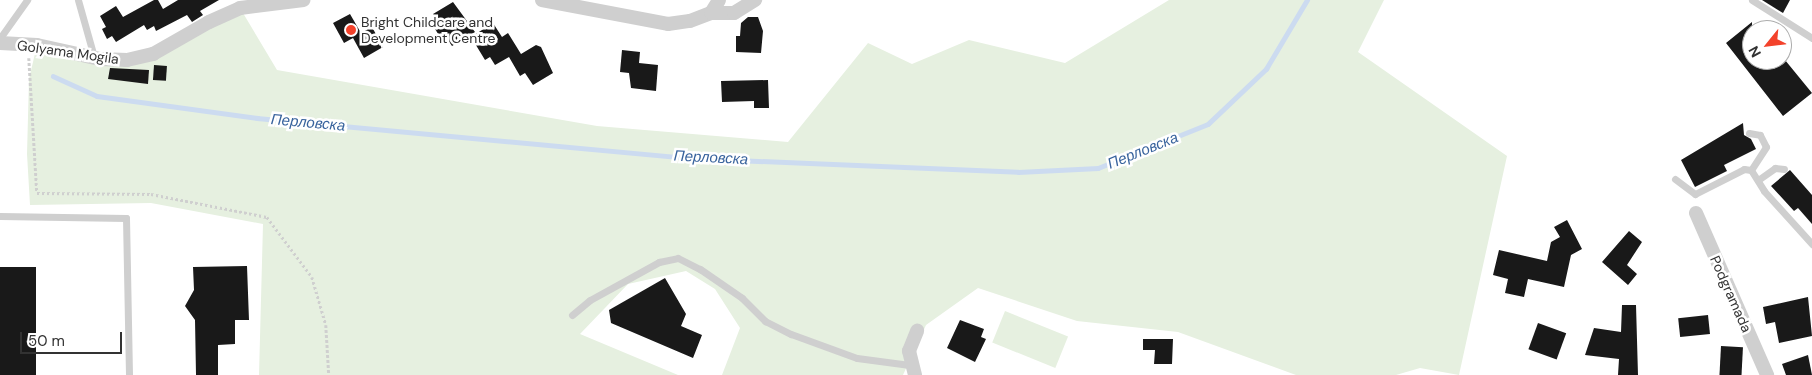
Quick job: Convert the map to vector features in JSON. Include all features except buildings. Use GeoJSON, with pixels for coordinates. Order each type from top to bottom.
{"type":"FeatureCollection","features":[{"type":"Feature","properties":{"kind":"street","name":"Golyama Mogila"},"geometry":{"type":"LineString","coordinates":[[0,43],[26,44],[94,58],[127,60],[153,54],[240,4],[303,0]]}},
{"type":"Feature","properties":{"kind":"street"},"geometry":{"type":"LineString","coordinates":[[542,0],[564,2],[668,24],[690,21],[712,13],[734,13],[756,0]]}},
{"type":"Feature","properties":{"kind":"street"},"geometry":{"type":"LineString","coordinates":[[712,13],[719,0]]}},
{"type":"Feature","properties":{"kind":"street","name":"Podgramada"},"geometry":{"type":"LineString","coordinates":[[1696,213],[1767,375]]}},
{"type":"Feature","properties":{"kind":"street"},"geometry":{"type":"LineString","coordinates":[[913,370],[908,350],[918,330]]}},
{"type":"Feature","properties":{"kind":"lane"},"geometry":{"type":"LineString","coordinates":[[0,38],[27,0]]}},
{"type":"Feature","properties":{"kind":"lane"},"geometry":{"type":"LineString","coordinates":[[78,0],[94,58]]}},
{"type":"Feature","properties":{"kind":"lane"},"geometry":{"type":"LineString","coordinates":[[1752,0],[1812,38]]}},
{"type":"Feature","properties":{"kind":"lane"},"geometry":{"type":"LineString","coordinates":[[1749,132],[1760,135],[1766,147],[1751,170]]}},
{"type":"Feature","properties":{"kind":"lane"},"geometry":{"type":"LineString","coordinates":[[1758,180],[1775,168],[1784,169]]}},
{"type":"Feature","properties":{"kind":"lane"},"geometry":{"type":"LineString","coordinates":[[1675,179],[1695,194],[1744,169],[1751,170],[1764,191],[1812,244]]}},
{"type":"Feature","properties":{"kind":"lane"},"geometry":{"type":"LineString","coordinates":[[0,216],[126,218],[130,375]]}},
{"type":"Feature","properties":{"kind":"lane"},"geometry":{"type":"LineString","coordinates":[[572,315],[590,300],[659,262],[678,258],[700,269],[742,298],[765,321],[792,334],[857,358],[913,370]]}},
{"type":"Feature","properties":{"kind":"path"},"geometry":{"type":"LineString","coordinates":[[26,44],[33,80],[37,193],[151,194],[266,217],[312,277],[326,325],[329,375]]}},
{"type":"Feature","properties":{"kind":"green space"},"geometry":{"type":"Polygon","coordinates":[[[1169,0],[1384,0],[1358,52],[1507,156],[1459,375],[1420,368],[1396,375],[1296,375],[1178,332],[1077,321],[978,288],[926,325],[903,375],[722,375],[740,328],[715,289],[686,271],[628,284],[580,334],[678,375],[259,375],[263,224],[151,203],[30,205],[27,154],[29,79],[37,45],[127,60],[240,8],[277,70],[597,126],[788,142],[868,43],[912,64],[969,40],[1065,63],[1169,0]]]}},
{"type":"Feature","properties":{"kind":"green space"},"geometry":{"type":"Polygon","coordinates":[[[1005,311],[1068,336],[1055,368],[992,343],[1005,311]]]}},
{"type":"Feature","properties":{"kind":"waterway","name":"Перловска"},"geometry":{"type":"LineString","coordinates":[[53,76],[97,96],[257,118],[689,158],[1018,172],[1098,168],[1208,124],[1266,69],[1307,0]]}},
{"type":"Feature","properties":{"kind":"place","name":"Bright Childcare and Development Centre"},"geometry":{"type":"Point","coordinates":[351,30]}}]}
